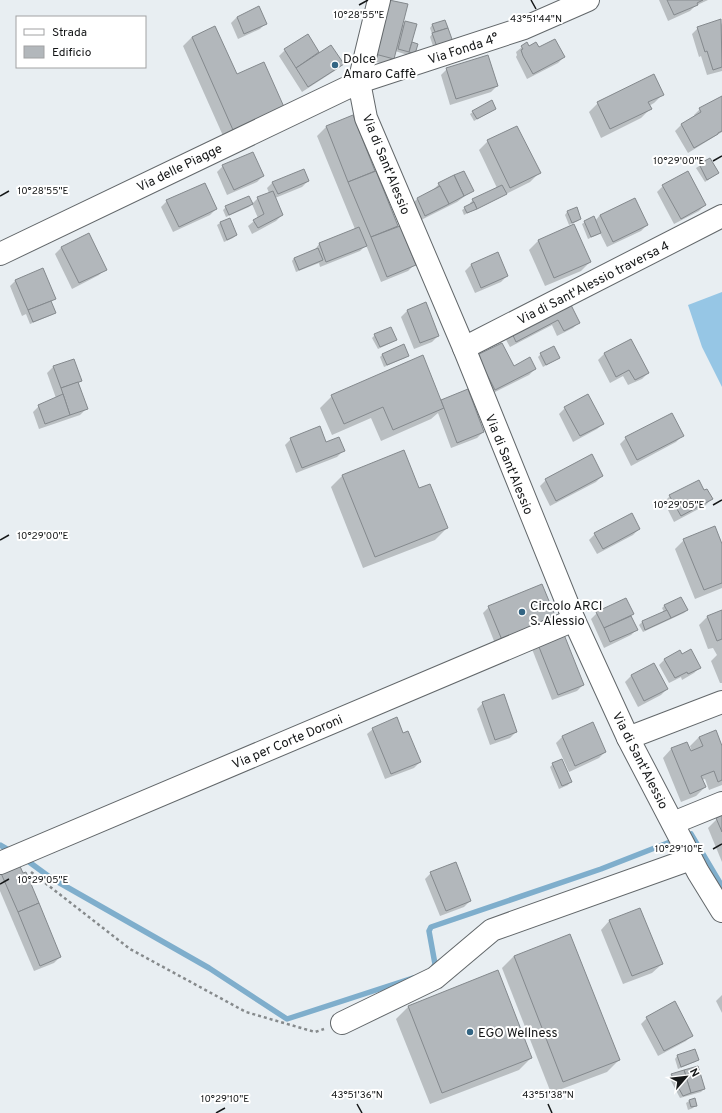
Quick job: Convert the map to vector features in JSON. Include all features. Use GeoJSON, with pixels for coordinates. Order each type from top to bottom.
{"type":"FeatureCollection","features":[{"type":"Feature","properties":{"kind":"street","name":"Via di Sant'Alessio"},"geometry":{"type":"LineString","coordinates":[[379,0],[359,82],[366,118],[464,348],[574,620],[628,738],[692,859],[719,896]]}},
{"type":"Feature","properties":{"kind":"street","name":"Via Fonda 4°"},"geometry":{"type":"LineString","coordinates":[[359,82],[524,28],[588,0]]}},
{"type":"Feature","properties":{"kind":"street","name":"Via delle Piagge"},"geometry":{"type":"LineString","coordinates":[[0,254],[359,82]]}},
{"type":"Feature","properties":{"kind":"street","name":"Via di Sant'Alessio traversa 4"},"geometry":{"type":"LineString","coordinates":[[464,348],[722,216]]}},
{"type":"Feature","properties":{"kind":"street","name":"Via per Corte Doroni"},"geometry":{"type":"LineString","coordinates":[[13,857],[574,620]]}},
{"type":"Feature","properties":{"kind":"street"},"geometry":{"type":"LineString","coordinates":[[628,738],[722,702]]}},
{"type":"Feature","properties":{"kind":"street"},"geometry":{"type":"LineString","coordinates":[[673,823],[722,803]]}},
{"type":"Feature","properties":{"kind":"street"},"geometry":{"type":"LineString","coordinates":[[342,1023],[435,978],[492,930],[692,859]]}},
{"type":"Feature","properties":{"kind":"path"},"geometry":{"type":"LineString","coordinates":[[13,857],[130,949],[246,1012],[315,1032],[342,1023]]}},
{"type":"Feature","properties":{"kind":"shaded area"},"geometry":{"type":"Polygon","coordinates":[[[722,292],[722,387],[702,347],[688,305],[722,292]]]}},
{"type":"Feature","properties":{"kind":"building"},"geometry":{"type":"Polygon","coordinates":[[[389,0],[408,4],[394,59],[375,54],[389,0]]]}},
{"type":"Feature","properties":{"kind":"building"},"geometry":{"type":"Polygon","coordinates":[[[667,0],[703,0],[697,3],[698,5],[674,15],[667,0]]]}},
{"type":"Feature","properties":{"kind":"building"},"geometry":{"type":"Polygon","coordinates":[[[259,6],[267,24],[244,34],[237,17],[259,6]]]}},
{"type":"Feature","properties":{"kind":"building"},"geometry":{"type":"Polygon","coordinates":[[[721,19],[722,67],[713,70],[707,51],[705,52],[697,27],[721,19]]]}},
{"type":"Feature","properties":{"kind":"building"},"geometry":{"type":"Polygon","coordinates":[[[445,20],[448,28],[435,32],[432,24],[445,20]]]}},
{"type":"Feature","properties":{"kind":"building"},"geometry":{"type":"Polygon","coordinates":[[[405,21],[417,24],[409,52],[398,49],[405,21]]]}},
{"type":"Feature","properties":{"kind":"building"},"geometry":{"type":"Polygon","coordinates":[[[215,26],[237,74],[264,62],[284,107],[233,130],[192,37],[215,26]]]}},
{"type":"Feature","properties":{"kind":"building"},"geometry":{"type":"Polygon","coordinates":[[[448,28],[453,42],[437,47],[432,33],[448,28]]]}},
{"type":"Feature","properties":{"kind":"building"},"geometry":{"type":"Polygon","coordinates":[[[308,34],[319,52],[296,68],[284,49],[308,34]]]}},
{"type":"Feature","properties":{"kind":"building"},"geometry":{"type":"Polygon","coordinates":[[[555,39],[565,57],[533,74],[523,56],[521,50],[523,49],[521,46],[527,42],[529,46],[536,42],[539,47],[555,39]]]}},
{"type":"Feature","properties":{"kind":"building"},"geometry":{"type":"Polygon","coordinates":[[[412,42],[418,44],[415,54],[409,52],[412,42]]]}},
{"type":"Feature","properties":{"kind":"building"},"geometry":{"type":"Polygon","coordinates":[[[331,45],[344,64],[308,87],[296,68],[331,45]]]}},
{"type":"Feature","properties":{"kind":"building"},"geometry":{"type":"Polygon","coordinates":[[[488,55],[498,86],[456,99],[446,68],[488,55]]]}},
{"type":"Feature","properties":{"kind":"building"},"geometry":{"type":"Polygon","coordinates":[[[654,74],[664,95],[648,102],[652,109],[610,129],[597,102],[654,74]]]}},
{"type":"Feature","properties":{"kind":"building"},"geometry":{"type":"Polygon","coordinates":[[[722,96],[722,131],[694,148],[681,124],[701,112],[699,108],[722,96]]]}},
{"type":"Feature","properties":{"kind":"building"},"geometry":{"type":"Polygon","coordinates":[[[492,100],[496,109],[477,119],[472,111],[492,100]]]}},
{"type":"Feature","properties":{"kind":"building"},"geometry":{"type":"Polygon","coordinates":[[[353,115],[375,171],[348,182],[326,126],[353,115]]]}},
{"type":"Feature","properties":{"kind":"building"},"geometry":{"type":"Polygon","coordinates":[[[517,126],[541,173],[510,188],[487,140],[517,126]]]}},
{"type":"Feature","properties":{"kind":"building"},"geometry":{"type":"Polygon","coordinates":[[[253,152],[264,176],[234,190],[222,165],[253,152]]]}},
{"type":"Feature","properties":{"kind":"building"},"geometry":{"type":"Polygon","coordinates":[[[710,158],[719,173],[707,180],[699,164],[710,158]]]}},
{"type":"Feature","properties":{"kind":"building"},"geometry":{"type":"Polygon","coordinates":[[[304,169],[309,181],[278,194],[272,182],[304,169]]]}},
{"type":"Feature","properties":{"kind":"building"},"geometry":{"type":"Polygon","coordinates":[[[376,171],[398,226],[371,237],[348,182],[376,171]]]}},
{"type":"Feature","properties":{"kind":"building"},"geometry":{"type":"Polygon","coordinates":[[[464,171],[474,191],[464,196],[454,175],[464,171]]]}},
{"type":"Feature","properties":{"kind":"building"},"geometry":{"type":"Polygon","coordinates":[[[688,171],[706,205],[681,219],[662,185],[688,171]]]}},
{"type":"Feature","properties":{"kind":"building"},"geometry":{"type":"Polygon","coordinates":[[[454,175],[464,196],[449,204],[438,183],[454,175]]]}},
{"type":"Feature","properties":{"kind":"building"},"geometry":{"type":"Polygon","coordinates":[[[205,183],[217,209],[179,227],[166,200],[205,183]]]}},
{"type":"Feature","properties":{"kind":"building"},"geometry":{"type":"Polygon","coordinates":[[[502,185],[507,194],[477,209],[472,199],[502,185]]]}},
{"type":"Feature","properties":{"kind":"building"},"geometry":{"type":"Polygon","coordinates":[[[440,186],[449,204],[425,216],[417,198],[440,186]]]}},
{"type":"Feature","properties":{"kind":"building"},"geometry":{"type":"Polygon","coordinates":[[[273,191],[283,215],[258,228],[253,220],[264,214],[257,197],[273,191]]]}},
{"type":"Feature","properties":{"kind":"building"},"geometry":{"type":"Polygon","coordinates":[[[249,196],[253,204],[229,215],[225,206],[249,196]]]}},
{"type":"Feature","properties":{"kind":"building"},"geometry":{"type":"Polygon","coordinates":[[[635,198],[648,225],[613,242],[600,215],[635,198]]]}},
{"type":"Feature","properties":{"kind":"building"},"geometry":{"type":"Polygon","coordinates":[[[474,202],[477,209],[467,213],[464,207],[474,202]]]}},
{"type":"Feature","properties":{"kind":"building"},"geometry":{"type":"Polygon","coordinates":[[[577,207],[581,219],[572,223],[567,211],[577,207]]]}},
{"type":"Feature","properties":{"kind":"building"},"geometry":{"type":"Polygon","coordinates":[[[594,216],[601,233],[591,237],[584,221],[594,216]]]}},
{"type":"Feature","properties":{"kind":"building"},"geometry":{"type":"Polygon","coordinates":[[[230,218],[237,235],[227,240],[220,222],[230,218]]]}},
{"type":"Feature","properties":{"kind":"building"},"geometry":{"type":"Polygon","coordinates":[[[574,224],[591,262],[554,278],[538,240],[574,224]]]}},
{"type":"Feature","properties":{"kind":"building"},"geometry":{"type":"Polygon","coordinates":[[[400,226],[416,265],[387,277],[371,237],[400,226]]]}},
{"type":"Feature","properties":{"kind":"building"},"geometry":{"type":"Polygon","coordinates":[[[359,227],[367,246],[326,262],[319,243],[359,227]]]}},
{"type":"Feature","properties":{"kind":"building"},"geometry":{"type":"Polygon","coordinates":[[[89,233],[107,270],[79,283],[61,247],[89,233]]]}},
{"type":"Feature","properties":{"kind":"building"},"geometry":{"type":"Polygon","coordinates":[[[318,248],[323,260],[299,270],[294,258],[318,248]]]}},
{"type":"Feature","properties":{"kind":"building"},"geometry":{"type":"Polygon","coordinates":[[[498,252],[508,276],[481,288],[471,264],[498,252]]]}},
{"type":"Feature","properties":{"kind":"building"},"geometry":{"type":"Polygon","coordinates":[[[43,268],[56,299],[28,310],[15,280],[43,268]]]}},
{"type":"Feature","properties":{"kind":"building"},"geometry":{"type":"Polygon","coordinates":[[[51,301],[56,313],[33,322],[28,310],[51,301]]]}},
{"type":"Feature","properties":{"kind":"building"},"geometry":{"type":"Polygon","coordinates":[[[569,301],[580,323],[564,331],[558,320],[516,342],[511,331],[569,301]]]}},
{"type":"Feature","properties":{"kind":"building"},"geometry":{"type":"Polygon","coordinates":[[[426,302],[439,336],[420,343],[407,310],[426,302]]]}},
{"type":"Feature","properties":{"kind":"building"},"geometry":{"type":"Polygon","coordinates":[[[391,327],[397,340],[380,347],[374,334],[391,327]]]}},
{"type":"Feature","properties":{"kind":"building"},"geometry":{"type":"Polygon","coordinates":[[[631,339],[649,373],[635,380],[629,370],[616,377],[604,353],[631,339]]]}},
{"type":"Feature","properties":{"kind":"building"},"geometry":{"type":"Polygon","coordinates":[[[502,343],[514,366],[530,357],[536,369],[495,390],[477,355],[502,343]]]}},
{"type":"Feature","properties":{"kind":"building"},"geometry":{"type":"Polygon","coordinates":[[[404,344],[409,356],[387,365],[382,354],[404,344]]]}},
{"type":"Feature","properties":{"kind":"building"},"geometry":{"type":"Polygon","coordinates":[[[554,346],[560,358],[546,365],[540,353],[554,346]]]}},
{"type":"Feature","properties":{"kind":"building"},"geometry":{"type":"Polygon","coordinates":[[[423,355],[444,408],[393,430],[383,407],[344,424],[331,395],[423,355]]]}},
{"type":"Feature","properties":{"kind":"building"},"geometry":{"type":"Polygon","coordinates":[[[74,359],[82,381],[61,388],[53,366],[74,359]]]}},
{"type":"Feature","properties":{"kind":"building"},"geometry":{"type":"Polygon","coordinates":[[[78,382],[88,409],[70,415],[61,388],[78,382]]]}},
{"type":"Feature","properties":{"kind":"building"},"geometry":{"type":"Polygon","coordinates":[[[468,389],[484,432],[457,443],[441,400],[468,389]]]}},
{"type":"Feature","properties":{"kind":"building"},"geometry":{"type":"Polygon","coordinates":[[[63,394],[70,415],[45,424],[38,405],[63,394]]]}},
{"type":"Feature","properties":{"kind":"building"},"geometry":{"type":"Polygon","coordinates":[[[588,394],[604,424],[580,436],[564,407],[588,394]]]}},
{"type":"Feature","properties":{"kind":"building"},"geometry":{"type":"Polygon","coordinates":[[[672,413],[684,436],[637,460],[625,437],[672,413]]]}},
{"type":"Feature","properties":{"kind":"building"},"geometry":{"type":"Polygon","coordinates":[[[320,426],[326,442],[339,437],[345,451],[302,468],[290,438],[320,426]]]}},
{"type":"Feature","properties":{"kind":"building"},"geometry":{"type":"Polygon","coordinates":[[[404,450],[419,488],[430,484],[448,528],[375,557],[342,475],[404,450]]]}},
{"type":"Feature","properties":{"kind":"building"},"geometry":{"type":"Polygon","coordinates":[[[592,454],[603,476],[556,501],[545,479],[592,454]]]}},
{"type":"Feature","properties":{"kind":"building"},"geometry":{"type":"Polygon","coordinates":[[[699,480],[704,490],[707,489],[713,499],[681,516],[669,495],[699,480]]]}},
{"type":"Feature","properties":{"kind":"building"},"geometry":{"type":"Polygon","coordinates":[[[632,513],[640,529],[603,549],[594,533],[632,513]]]}},
{"type":"Feature","properties":{"kind":"building"},"geometry":{"type":"Polygon","coordinates":[[[715,526],[722,544],[722,583],[704,590],[683,539],[715,526]]]}},
{"type":"Feature","properties":{"kind":"building","name":"Circolo ARCI S. Alessio"},"geometry":{"type":"Polygon","coordinates":[[[542,584],[556,618],[502,640],[488,606],[542,584]]]}},
{"type":"Feature","properties":{"kind":"building"},"geometry":{"type":"Polygon","coordinates":[[[681,597],[688,610],[671,618],[664,605],[681,597]]]}},
{"type":"Feature","properties":{"kind":"building"},"geometry":{"type":"Polygon","coordinates":[[[626,598],[634,614],[604,628],[596,612],[626,598]]]}},
{"type":"Feature","properties":{"kind":"building"},"geometry":{"type":"Polygon","coordinates":[[[667,610],[671,618],[645,630],[642,621],[667,610]]]}},
{"type":"Feature","properties":{"kind":"building"},"geometry":{"type":"Polygon","coordinates":[[[722,610],[722,639],[717,641],[707,616],[722,610]]]}},
{"type":"Feature","properties":{"kind":"building"},"geometry":{"type":"Polygon","coordinates":[[[631,616],[638,630],[610,642],[604,628],[631,616]]]}},
{"type":"Feature","properties":{"kind":"building"},"geometry":{"type":"Polygon","coordinates":[[[563,632],[584,685],[558,695],[537,642],[563,632]]]}},
{"type":"Feature","properties":{"kind":"building"},"geometry":{"type":"Polygon","coordinates":[[[691,649],[701,668],[688,674],[687,672],[675,678],[664,659],[680,650],[682,654],[691,649]]]}},
{"type":"Feature","properties":{"kind":"building"},"geometry":{"type":"Polygon","coordinates":[[[654,663],[668,689],[644,701],[631,675],[654,663]]]}},
{"type":"Feature","properties":{"kind":"building"},"geometry":{"type":"Polygon","coordinates":[[[504,694],[517,732],[495,740],[482,702],[504,694]]]}},
{"type":"Feature","properties":{"kind":"building"},"geometry":{"type":"Polygon","coordinates":[[[397,717],[403,733],[408,731],[421,762],[391,774],[372,728],[397,717]]]}},
{"type":"Feature","properties":{"kind":"building"},"geometry":{"type":"Polygon","coordinates":[[[593,722],[606,752],[575,766],[562,736],[593,722]]]}},
{"type":"Feature","properties":{"kind":"building"},"geometry":{"type":"Polygon","coordinates":[[[716,730],[722,746],[722,780],[718,782],[714,771],[701,776],[706,787],[690,794],[671,748],[687,742],[691,751],[703,746],[699,737],[716,730]]]}},
{"type":"Feature","properties":{"kind":"building"},"geometry":{"type":"Polygon","coordinates":[[[562,759],[572,782],[562,786],[552,763],[562,759]]]}},
{"type":"Feature","properties":{"kind":"building"},"geometry":{"type":"Polygon","coordinates":[[[722,815],[722,832],[716,818],[722,815]]]}},
{"type":"Feature","properties":{"kind":"building"},"geometry":{"type":"Polygon","coordinates":[[[456,862],[471,901],[446,911],[430,872],[456,862]]]}},
{"type":"Feature","properties":{"kind":"building"},"geometry":{"type":"Polygon","coordinates":[[[19,864],[23,873],[26,872],[39,903],[18,912],[0,871],[19,864]]]}},
{"type":"Feature","properties":{"kind":"building"},"geometry":{"type":"Polygon","coordinates":[[[39,903],[61,957],[40,966],[18,912],[39,903]]]}},
{"type":"Feature","properties":{"kind":"building"},"geometry":{"type":"Polygon","coordinates":[[[640,908],[663,964],[632,976],[609,920],[640,908]]]}},
{"type":"Feature","properties":{"kind":"building"},"geometry":{"type":"Polygon","coordinates":[[[570,934],[620,1060],[563,1082],[514,956],[570,934]]]}},
{"type":"Feature","properties":{"kind":"building","name":"EGO Wellness"},"geometry":{"type":"Polygon","coordinates":[[[498,970],[532,1058],[442,1093],[408,1006],[498,970]]]}},
{"type":"Feature","properties":{"kind":"building"},"geometry":{"type":"Polygon","coordinates":[[[675,1001],[693,1036],[664,1051],[646,1017],[675,1001]]]}},
{"type":"Feature","properties":{"kind":"building"},"geometry":{"type":"Polygon","coordinates":[[[695,1049],[699,1060],[681,1067],[677,1055],[695,1049]]]}},
{"type":"Feature","properties":{"kind":"building"},"geometry":{"type":"Polygon","coordinates":[[[698,1066],[705,1089],[691,1093],[684,1070],[698,1066]]]}},
{"type":"Feature","properties":{"kind":"building"},"geometry":{"type":"Polygon","coordinates":[[[684,1070],[691,1093],[683,1096],[671,1074],[684,1070]]]}},
{"type":"Feature","properties":{"kind":"building"},"geometry":{"type":"Polygon","coordinates":[[[695,1098],[697,1106],[691,1107],[689,1100],[695,1098]]]}},
{"type":"Feature","properties":{"kind":"waterway"},"geometry":{"type":"LineString","coordinates":[[691,834],[722,886]]}},
{"type":"Feature","properties":{"kind":"waterway"},"geometry":{"type":"LineString","coordinates":[[433,968],[435,964],[429,931],[431,927],[601,869],[670,842]]}},
{"type":"Feature","properties":{"kind":"waterway"},"geometry":{"type":"LineString","coordinates":[[0,845],[12,852]]}},
{"type":"Feature","properties":{"kind":"waterway"},"geometry":{"type":"LineString","coordinates":[[25,859],[51,878],[209,968],[287,1019],[413,978]]}},
{"type":"Feature","properties":{"kind":"place","name":"Dolce Amaro Caffè"},"geometry":{"type":"Point","coordinates":[335,65]}},
{"type":"Feature","properties":{"kind":"place","name":"Circolo ARCI S. Alessio"},"geometry":{"type":"Point","coordinates":[522,612]}},
{"type":"Feature","properties":{"kind":"place","name":"EGO Wellness"},"geometry":{"type":"Point","coordinates":[470,1032]}}]}
